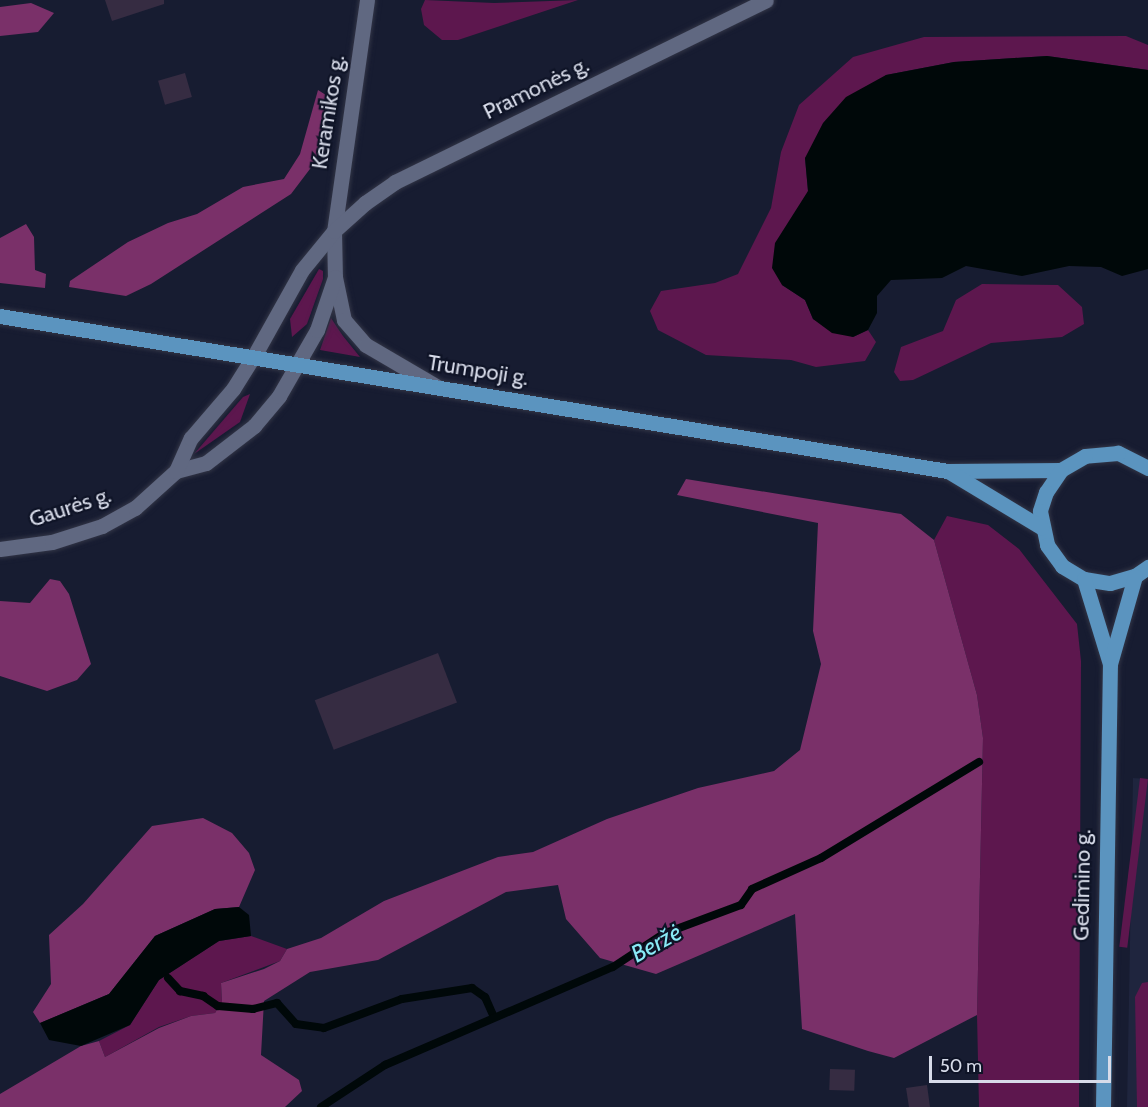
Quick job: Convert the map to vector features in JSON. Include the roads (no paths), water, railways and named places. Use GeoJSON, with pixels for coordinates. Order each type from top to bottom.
{"type":"FeatureCollection","features":[{"type":"Feature","properties":{"kind":"main road","name":"Trumpoji g."},"geometry":{"type":"LineString","coordinates":[[0,316],[948,471],[1061,470]]}},
{"type":"Feature","properties":{"kind":"main road"},"geometry":{"type":"LineString","coordinates":[[1148,468],[1118,453],[1102,452],[1085,456],[1061,470],[1046,492],[1041,526],[1047,545],[1062,566],[1084,579],[1110,583],[1135,576],[1148,567]]}},
{"type":"Feature","properties":{"kind":"main road","name":"Trumpoji g."},"geometry":{"type":"LineString","coordinates":[[948,471],[1041,526]]}},
{"type":"Feature","properties":{"kind":"main road","name":"Gedimino g."},"geometry":{"type":"LineString","coordinates":[[1103,1107],[1110,664],[1135,576]]}},
{"type":"Feature","properties":{"kind":"main road","name":"Gedimino g."},"geometry":{"type":"LineString","coordinates":[[1084,579],[1110,664]]}},
{"type":"Feature","properties":{"kind":"street","name":"Keramikos g."},"geometry":{"type":"LineString","coordinates":[[334,231],[367,0]]}},
{"type":"Feature","properties":{"kind":"street","name":"Pramonės g."},"geometry":{"type":"LineString","coordinates":[[255,356],[302,270],[334,231],[395,182],[766,0]]}},
{"type":"Feature","properties":{"kind":"street"},"geometry":{"type":"LineString","coordinates":[[334,231],[334,277],[344,320],[366,345],[436,386]]}},
{"type":"Feature","properties":{"kind":"street"},"geometry":{"type":"LineString","coordinates":[[298,364],[316,330],[334,277]]}},
{"type":"Feature","properties":{"kind":"street","name":"Gaurės g."},"geometry":{"type":"LineString","coordinates":[[0,549],[52,542],[102,526],[135,508],[176,471],[192,438],[255,356]]}},
{"type":"Feature","properties":{"kind":"street","name":"Gaurės g."},"geometry":{"type":"LineString","coordinates":[[176,471],[206,463],[254,426],[298,364]]}},
{"type":"Feature","properties":{"kind":"waterway","name":"Beržė"},"geometry":{"type":"LineString","coordinates":[[321,1107],[385,1065],[613,967],[663,934],[741,905],[752,889],[821,858],[979,762]]}},
{"type":"Feature","properties":{"kind":"waterway"},"geometry":{"type":"LineString","coordinates":[[168,978],[180,991],[203,996],[218,1006],[253,1009],[277,1003],[296,1024],[324,1028],[402,999],[472,988],[485,997],[494,1017]]}}]}
